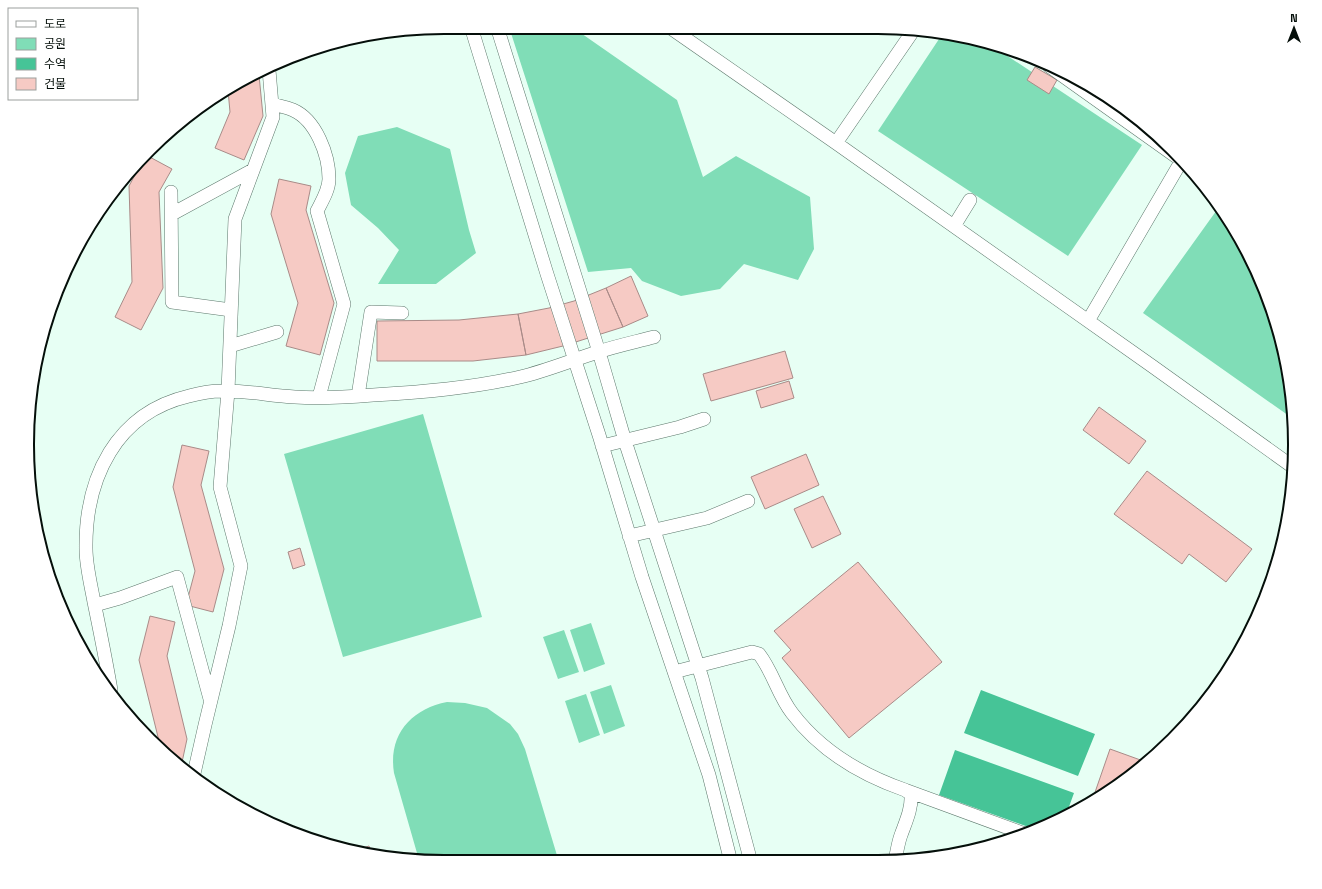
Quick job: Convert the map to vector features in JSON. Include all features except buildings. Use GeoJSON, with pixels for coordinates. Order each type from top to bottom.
{"type":"FeatureCollection","features":[{"type":"Feature","properties":{"kind":"street"},"geometry":{"type":"LineString","coordinates":[[473,34],[642,577],[709,775],[729,855]]}},
{"type":"Feature","properties":{"kind":"street"},"geometry":{"type":"LineString","coordinates":[[499,34],[599,352],[625,441],[698,666],[749,855]]}},
{"type":"Feature","properties":{"kind":"street"},"geometry":{"type":"LineString","coordinates":[[681,34],[836,142],[1287,463]]}},
{"type":"Feature","properties":{"kind":"street"},"geometry":{"type":"LineString","coordinates":[[836,142],[909,36]]}},
{"type":"Feature","properties":{"kind":"street"},"geometry":{"type":"LineString","coordinates":[[195,770],[210,702],[230,626],[241,566],[220,488],[228,391],[235,220],[273,117],[269,73]]}},
{"type":"Feature","properties":{"kind":"street"},"geometry":{"type":"LineString","coordinates":[[1077,86],[1148,136]]}},
{"type":"Feature","properties":{"kind":"street"},"geometry":{"type":"LineString","coordinates":[[272,104],[294,110],[305,118],[315,131],[323,147],[327,162],[329,180],[326,194],[317,211],[344,304],[320,397]]}},
{"type":"Feature","properties":{"kind":"street"},"geometry":{"type":"LineString","coordinates":[[1088,321],[1179,166]]}},
{"type":"Feature","properties":{"kind":"street"},"geometry":{"type":"LineString","coordinates":[[172,214],[253,170]]}},
{"type":"Feature","properties":{"kind":"street"},"geometry":{"type":"LineString","coordinates":[[171,192],[172,302],[232,310]]}},
{"type":"Feature","properties":{"kind":"street"},"geometry":{"type":"LineString","coordinates":[[954,226],[970,200]]}},
{"type":"Feature","properties":{"kind":"street"},"geometry":{"type":"LineString","coordinates":[[358,396],[370,312],[402,312]]}},
{"type":"Feature","properties":{"kind":"street"},"geometry":{"type":"LineString","coordinates":[[230,346],[277,332]]}},
{"type":"Feature","properties":{"kind":"street"},"geometry":{"type":"LineString","coordinates":[[109,681],[86,551],[87,524],[96,481],[119,438],[141,418],[157,407],[176,399],[199,393],[222,391],[297,397],[320,397],[436,391],[476,386],[521,377],[599,352],[654,337]]}},
{"type":"Feature","properties":{"kind":"street"},"geometry":{"type":"LineString","coordinates":[[602,446],[680,427],[704,419]]}},
{"type":"Feature","properties":{"kind":"street"},"geometry":{"type":"LineString","coordinates":[[629,536],[707,518],[748,501]]}},
{"type":"Feature","properties":{"kind":"street"},"geometry":{"type":"LineString","coordinates":[[95,605],[120,598],[178,577],[210,702]]}},
{"type":"Feature","properties":{"kind":"street"},"geometry":{"type":"LineString","coordinates":[[674,672],[752,652],[759,654],[764,660],[791,713],[814,738],[833,753],[855,768],[905,790],[1016,831]]}},
{"type":"Feature","properties":{"kind":"street"},"geometry":{"type":"LineString","coordinates":[[896,854],[900,837],[912,803],[910,794],[905,790]]}},
{"type":"Feature","properties":{"kind":"green space"},"geometry":{"type":"Polygon","coordinates":[[[511,34],[582,34],[677,100],[703,177],[736,156],[810,197],[814,249],[798,280],[744,264],[720,289],[681,296],[642,281],[631,268],[588,272],[511,34]]]}},
{"type":"Feature","properties":{"kind":"green space"},"geometry":{"type":"Polygon","coordinates":[[[939,39],[984,48],[1006,55],[1142,145],[1068,256],[878,131],[939,39]]]}},
{"type":"Feature","properties":{"kind":"green space"},"geometry":{"type":"Polygon","coordinates":[[[397,127],[450,149],[469,230],[476,253],[436,284],[378,284],[399,250],[378,228],[351,205],[345,173],[358,136],[397,127]]]}},
{"type":"Feature","properties":{"kind":"green space"},"geometry":{"type":"Polygon","coordinates":[[[1216,212],[1233,239],[1257,287],[1274,338],[1280,364],[1287,414],[1143,313],[1216,212]]]}},
{"type":"Feature","properties":{"kind":"green space"},"geometry":{"type":"Polygon","coordinates":[[[423,414],[482,617],[343,657],[284,454],[423,414]]]}},
{"type":"Feature","properties":{"kind":"green space"},"geometry":{"type":"Polygon","coordinates":[[[591,623],[605,664],[584,672],[570,630],[591,623]]]}},
{"type":"Feature","properties":{"kind":"green space"},"geometry":{"type":"Polygon","coordinates":[[[564,630],[579,672],[558,679],[543,637],[564,630]]]}},
{"type":"Feature","properties":{"kind":"green space"},"geometry":{"type":"Polygon","coordinates":[[[611,685],[625,726],[604,734],[590,692],[611,685]]]}},
{"type":"Feature","properties":{"kind":"green space"},"geometry":{"type":"Polygon","coordinates":[[[586,694],[600,735],[579,743],[565,701],[586,694]]]}},
{"type":"Feature","properties":{"kind":"green space"},"geometry":{"type":"Polygon","coordinates":[[[447,702],[465,703],[487,708],[510,724],[518,734],[525,749],[557,855],[417,854],[394,773],[393,759],[399,736],[405,726],[423,711],[447,702]]]}},
{"type":"Feature","properties":{"kind":"water"},"geometry":{"type":"Polygon","coordinates":[[[981,690],[1095,734],[1078,776],[964,733],[981,690]]]}},
{"type":"Feature","properties":{"kind":"water"},"geometry":{"type":"Polygon","coordinates":[[[955,750],[1074,793],[1069,808],[1027,827],[939,795],[955,750]]]}}]}
